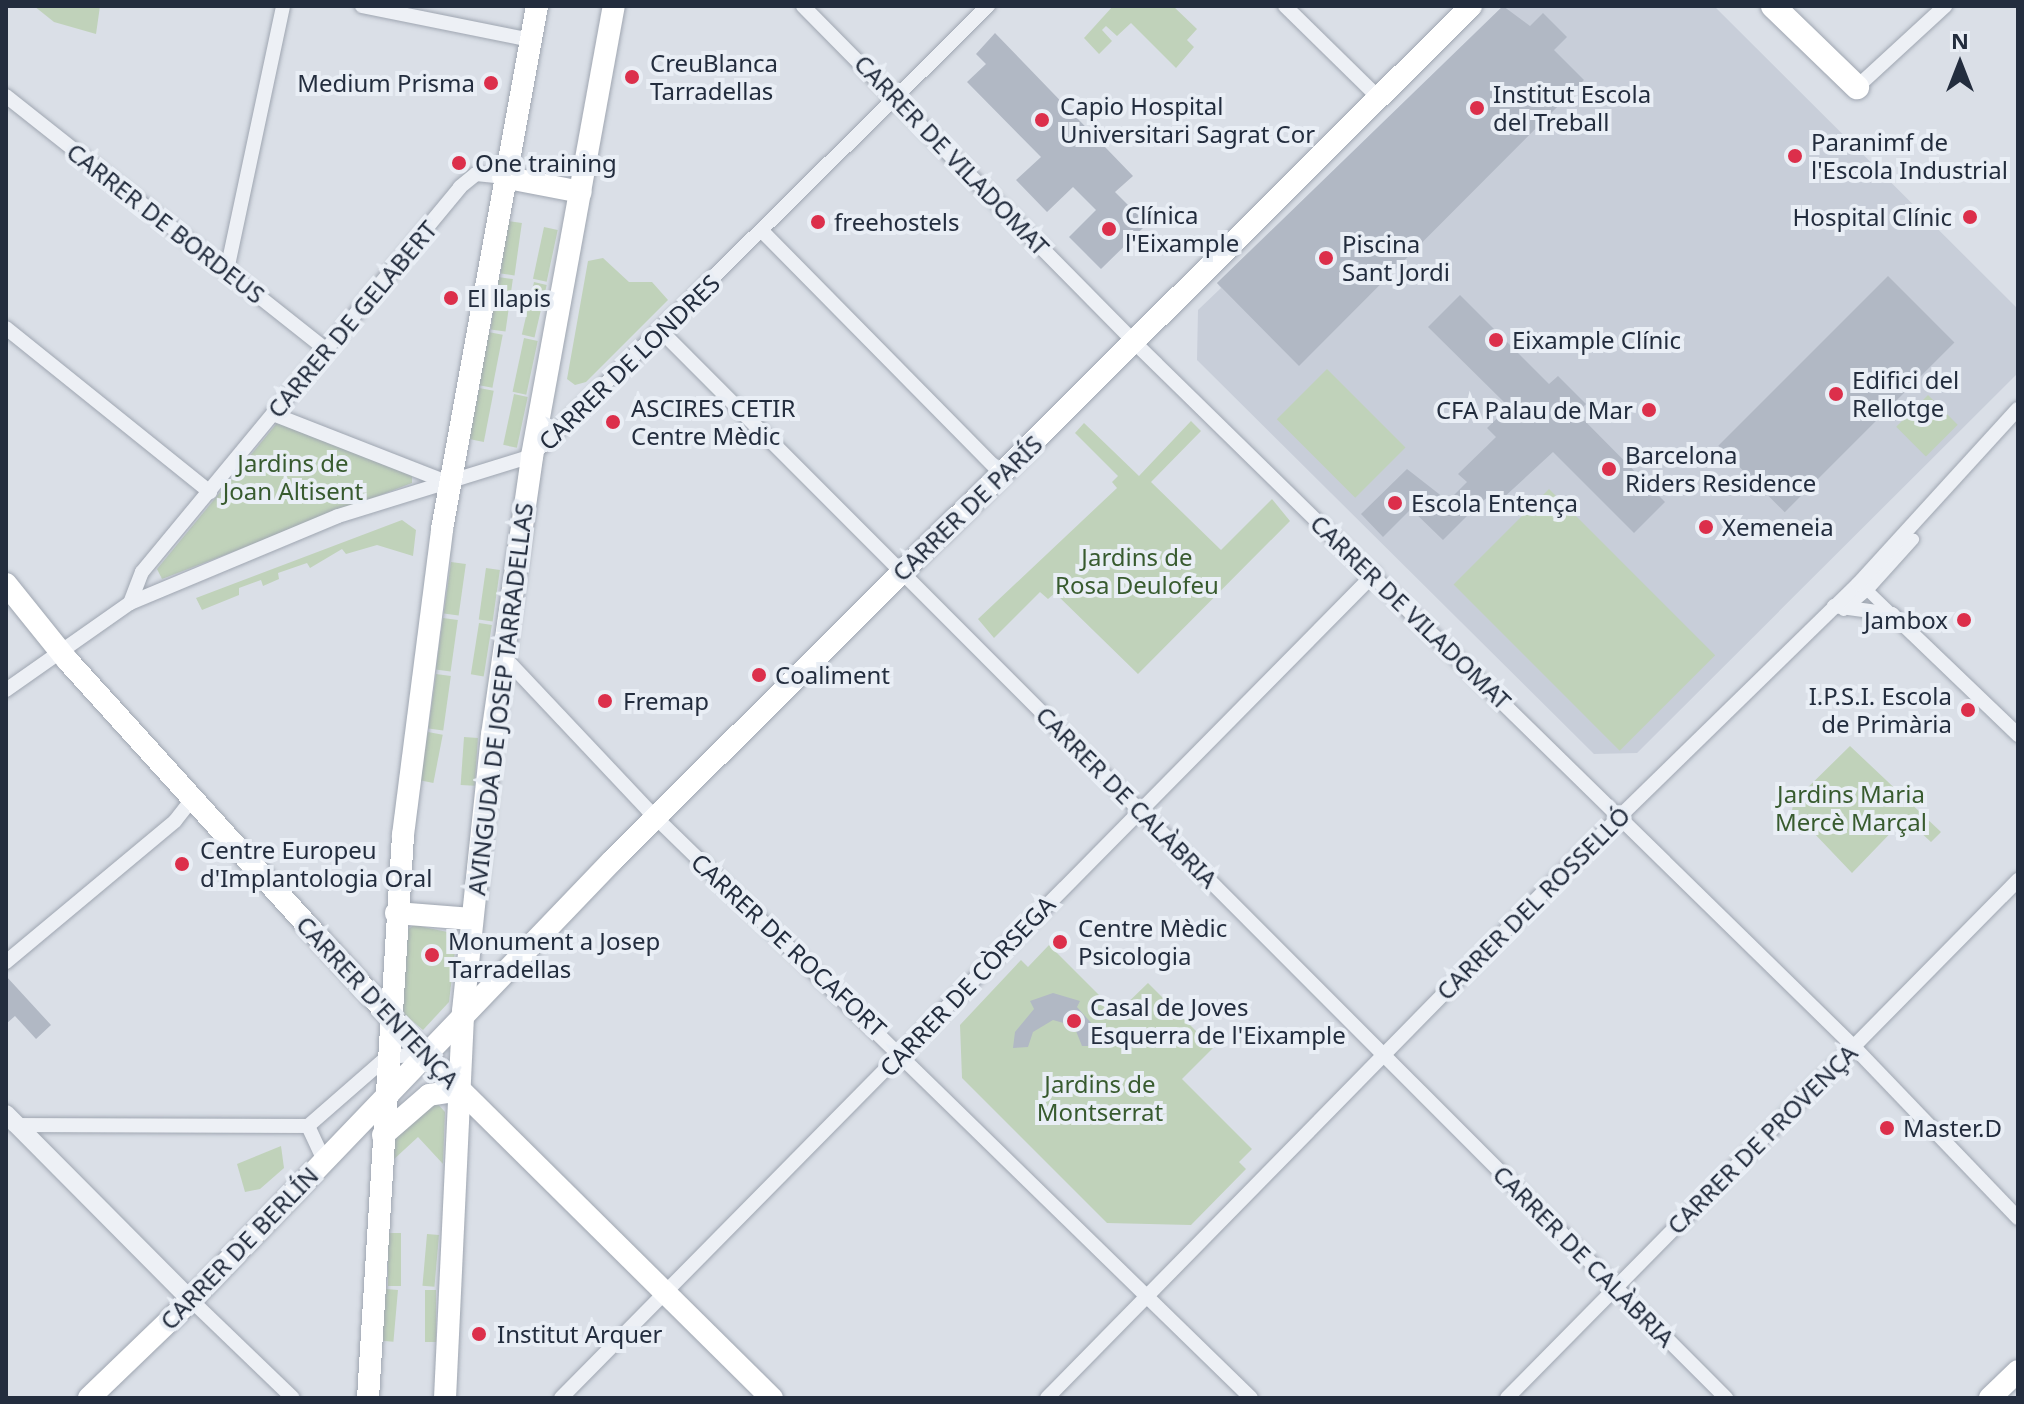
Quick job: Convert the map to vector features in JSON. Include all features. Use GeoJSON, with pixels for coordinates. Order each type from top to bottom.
{"type":"FeatureCollection","features":[{"type":"Feature","properties":{"kind":"main road"},"geometry":{"type":"LineString","coordinates":[[368,1398],[396,913],[449,483],[503,177],[537,6]]}},
{"type":"Feature","properties":{"kind":"main road","name":"AVINGUDA DE JOSEP TARRADELLAS"},"geometry":{"type":"LineString","coordinates":[[445,1398],[463,1011],[503,656],[532,456],[614,6]]}},
{"type":"Feature","properties":{"kind":"main road","name":"CARRER DE PARÍS"},"geometry":{"type":"LineString","coordinates":[[463,1011],[1471,6]]}},
{"type":"Feature","properties":{"kind":"main road"},"geometry":{"type":"LineString","coordinates":[[1773,6],[1857,87]]}},
{"type":"Feature","properties":{"kind":"main road"},"geometry":{"type":"LineString","coordinates":[[503,177],[581,192]]}},
{"type":"Feature","properties":{"kind":"main road","name":"CARRER D'ENTENÇA"},"geometry":{"type":"LineString","coordinates":[[6,584],[59,650],[423,1053],[772,1398]]}},
{"type":"Feature","properties":{"kind":"main road"},"geometry":{"type":"LineString","coordinates":[[396,913],[472,919]]}},
{"type":"Feature","properties":{"kind":"main road"},"geometry":{"type":"LineString","coordinates":[[353,978],[368,975],[393,953]]}},
{"type":"Feature","properties":{"kind":"main road"},"geometry":{"type":"LineString","coordinates":[[384,1093],[463,1011]]}},
{"type":"Feature","properties":{"kind":"main road"},"geometry":{"type":"LineString","coordinates":[[383,1135],[429,1095],[460,1090]]}},
{"type":"Feature","properties":{"kind":"main road","name":"CARRER DE BERLÍN"},"geometry":{"type":"LineString","coordinates":[[89,1398],[191,1300],[384,1093]]}},
{"type":"Feature","properties":{"kind":"main road"},"geometry":{"type":"LineString","coordinates":[[1990,1398],[2018,1371]]}},
{"type":"Feature","properties":{"kind":"street"},"geometry":{"type":"LineString","coordinates":[[227,270],[283,6]]}},
{"type":"Feature","properties":{"kind":"street"},"geometry":{"type":"LineString","coordinates":[[362,6],[530,40]]}},
{"type":"Feature","properties":{"kind":"street","name":"CARRER DE VILADOMAT"},"geometry":{"type":"LineString","coordinates":[[803,6],[896,96],[1135,343],[1854,1047],[2018,1218]]}},
{"type":"Feature","properties":{"kind":"street","name":"CARRER DE LONDRES"},"geometry":{"type":"LineString","coordinates":[[6,690],[130,603],[338,516],[532,456],[663,333],[988,6]]}},
{"type":"Feature","properties":{"kind":"street"},"geometry":{"type":"LineString","coordinates":[[1285,6],[1380,99]]}},
{"type":"Feature","properties":{"kind":"street"},"geometry":{"type":"LineString","coordinates":[[1857,87],[1945,6]]}},
{"type":"Feature","properties":{"kind":"street","name":"CARRER DE BORDEUS"},"geometry":{"type":"LineString","coordinates":[[6,96],[326,350]]}},
{"type":"Feature","properties":{"kind":"street","name":"CARRER DE GELABERT"},"geometry":{"type":"LineString","coordinates":[[130,603],[142,572],[469,177],[503,177]]}},
{"type":"Feature","properties":{"kind":"street"},"geometry":{"type":"LineString","coordinates":[[763,232],[1002,474]]}},
{"type":"Feature","properties":{"kind":"street"},"geometry":{"type":"LineString","coordinates":[[6,328],[210,492]]}},
{"type":"Feature","properties":{"kind":"street","name":"CARRER DE CALÀBRIA"},"geometry":{"type":"LineString","coordinates":[[663,333],[1726,1398]]}},
{"type":"Feature","properties":{"kind":"street","name":"CARRER DEL ROSSELLÓ"},"geometry":{"type":"LineString","coordinates":[[1047,1398],[1150,1297],[1383,1054],[1619,816],[1839,608],[2018,409]]}},
{"type":"Feature","properties":{"kind":"street"},"geometry":{"type":"LineString","coordinates":[[273,414],[449,483]]}},
{"type":"Feature","properties":{"kind":"street"},"geometry":{"type":"LineString","coordinates":[[1825,624],[1839,608],[1867,590],[1913,539]]}},
{"type":"Feature","properties":{"kind":"street","name":"CARRER DE CÒRSEGA"},"geometry":{"type":"LineString","coordinates":[[561,1398],[668,1295],[1138,808],[1374,574]]}},
{"type":"Feature","properties":{"kind":"street"},"geometry":{"type":"LineString","coordinates":[[1867,590],[2018,735]]}},
{"type":"Feature","properties":{"kind":"street"},"geometry":{"type":"LineString","coordinates":[[1839,608],[1892,614]]}},
{"type":"Feature","properties":{"kind":"street","name":"CARRER DE ROCAFORT"},"geometry":{"type":"LineString","coordinates":[[503,656],[656,818],[903,1053],[1251,1398]]}},
{"type":"Feature","properties":{"kind":"street"},"geometry":{"type":"LineString","coordinates":[[6,962],[169,825],[192,799]]}},
{"type":"Feature","properties":{"kind":"street","name":"CARRER DE PROVENÇA"},"geometry":{"type":"LineString","coordinates":[[1507,1398],[2018,880]]}},
{"type":"Feature","properties":{"kind":"street"},"geometry":{"type":"LineString","coordinates":[[9,1122],[308,1126],[386,1058],[423,1053]]}},
{"type":"Feature","properties":{"kind":"street"},"geometry":{"type":"LineString","coordinates":[[9,1122],[293,1398]]}},
{"type":"Feature","properties":{"kind":"street"},"geometry":{"type":"LineString","coordinates":[[308,1126],[324,1160]]}},
{"type":"Feature","properties":{"kind":"shaded area"},"geometry":{"type":"Polygon","coordinates":[[[1503,6],[1714,6],[2018,309],[2018,373],[1637,753],[1594,754],[1197,360],[1198,310],[1221,288],[1217,283],[1503,6]]]}},
{"type":"Feature","properties":{"kind":"green space"},"geometry":{"type":"Polygon","coordinates":[[[34,6],[100,6],[96,34],[54,22],[34,6]]]}},
{"type":"Feature","properties":{"kind":"green space"},"geometry":{"type":"Polygon","coordinates":[[[1113,6],[1173,6],[1197,29],[1187,40],[1194,47],[1176,68],[1131,23],[1117,36],[1106,26],[1102,30],[1112,41],[1099,54],[1084,38],[1113,6]]]}},
{"type":"Feature","properties":{"kind":"green space"},"geometry":{"type":"Polygon","coordinates":[[[508,221],[522,223],[514,275],[501,273],[508,221]]]}},
{"type":"Feature","properties":{"kind":"green space"},"geometry":{"type":"Polygon","coordinates":[[[544,227],[558,230],[547,282],[533,279],[544,227]]]}},
{"type":"Feature","properties":{"kind":"green space"},"geometry":{"type":"Polygon","coordinates":[[[603,258],[629,282],[652,282],[668,300],[586,382],[575,385],[567,379],[588,261],[603,258]]]}},
{"type":"Feature","properties":{"kind":"green space"},"geometry":{"type":"Polygon","coordinates":[[[498,277],[513,279],[505,332],[491,329],[498,277]]]}},
{"type":"Feature","properties":{"kind":"green space"},"geometry":{"type":"Polygon","coordinates":[[[534,282],[547,285],[535,338],[522,335],[534,282]]]}},
{"type":"Feature","properties":{"kind":"green space"},"geometry":{"type":"Polygon","coordinates":[[[488,332],[503,335],[492,388],[478,385],[488,332]]]}},
{"type":"Feature","properties":{"kind":"green space"},"geometry":{"type":"Polygon","coordinates":[[[524,338],[538,341],[526,395],[513,392],[524,338]]]}},
{"type":"Feature","properties":{"kind":"green space"},"geometry":{"type":"Polygon","coordinates":[[[1327,369],[1405,447],[1355,498],[1277,419],[1327,369]]]}},
{"type":"Feature","properties":{"kind":"green space"},"geometry":{"type":"Polygon","coordinates":[[[479,388],[494,391],[484,442],[469,439],[479,388]]]}},
{"type":"Feature","properties":{"kind":"green space"},"geometry":{"type":"Polygon","coordinates":[[[514,394],[528,397],[517,448],[503,445],[514,394]]]}},
{"type":"Feature","properties":{"kind":"green space"},"geometry":{"type":"Polygon","coordinates":[[[1928,395],[1958,425],[1926,457],[1896,427],[1928,395]]]}},
{"type":"Feature","properties":{"kind":"green space","name":"Jardins de Rosa Deulofeu"},"geometry":{"type":"Polygon","coordinates":[[[1191,421],[1201,431],[1151,482],[1221,550],[1272,499],[1290,521],[1138,674],[1055,593],[1048,599],[1040,592],[994,638],[978,619],[1117,488],[1112,482],[1118,476],[1075,433],[1084,423],[1139,476],[1191,421]]]}},
{"type":"Feature","properties":{"kind":"green space","name":"Jardins de Joan Altisent"},"geometry":{"type":"Polygon","coordinates":[[[277,423],[412,474],[412,483],[162,579],[157,569],[277,423]]]}},
{"type":"Feature","properties":{"kind":"green space"},"geometry":{"type":"Polygon","coordinates":[[[1549,489],[1715,655],[1620,751],[1454,584],[1549,489]]]}},
{"type":"Feature","properties":{"kind":"green space"},"geometry":{"type":"Polygon","coordinates":[[[402,520],[416,530],[413,556],[377,545],[346,554],[342,549],[310,568],[307,563],[278,573],[279,579],[263,586],[261,580],[239,588],[239,595],[202,610],[196,598],[402,520]]]}},
{"type":"Feature","properties":{"kind":"green space"},"geometry":{"type":"Polygon","coordinates":[[[451,562],[466,564],[459,616],[444,613],[451,562]]]}},
{"type":"Feature","properties":{"kind":"green space"},"geometry":{"type":"Polygon","coordinates":[[[486,568],[500,570],[493,621],[479,619],[486,568]]]}},
{"type":"Feature","properties":{"kind":"green space"},"geometry":{"type":"Polygon","coordinates":[[[443,618],[458,620],[451,672],[436,669],[443,618]]]}},
{"type":"Feature","properties":{"kind":"green space"},"geometry":{"type":"Polygon","coordinates":[[[479,623],[492,625],[484,676],[471,674],[479,623]]]}},
{"type":"Feature","properties":{"kind":"green space"},"geometry":{"type":"Polygon","coordinates":[[[436,674],[451,676],[443,731],[428,728],[436,674]]]}},
{"type":"Feature","properties":{"kind":"green space"},"geometry":{"type":"Polygon","coordinates":[[[428,732],[443,735],[433,783],[419,780],[428,732]]]}},
{"type":"Feature","properties":{"kind":"green space"},"geometry":{"type":"Polygon","coordinates":[[[464,737],[478,738],[475,786],[461,785],[464,737]]]}},
{"type":"Feature","properties":{"kind":"green space","name":"Jardins Maria Mercè Marçal"},"geometry":{"type":"Polygon","coordinates":[[[1850,746],[1941,832],[1931,842],[1905,818],[1852,873],[1792,810],[1794,801],[1850,746]]]}},
{"type":"Feature","properties":{"kind":"green space"},"geometry":{"type":"Polygon","coordinates":[[[414,925],[457,934],[449,1002],[423,1030],[402,1012],[407,930],[414,925]]]}},
{"type":"Feature","properties":{"kind":"green space","name":"Jardins de Montserrat"},"geometry":{"type":"Polygon","coordinates":[[[1049,945],[1117,1013],[1148,983],[1213,1048],[1182,1079],[1252,1149],[1239,1162],[1246,1169],[1191,1225],[1107,1223],[962,1078],[960,1025],[1021,960],[1028,967],[1049,945]]]}},
{"type":"Feature","properties":{"kind":"green space"},"geometry":{"type":"Polygon","coordinates":[[[435,1101],[445,1112],[443,1164],[418,1137],[392,1161],[394,1136],[435,1101]]]}},
{"type":"Feature","properties":{"kind":"green space"},"geometry":{"type":"Polygon","coordinates":[[[281,1146],[284,1168],[260,1189],[245,1192],[237,1164],[281,1146]]]}},
{"type":"Feature","properties":{"kind":"green space"},"geometry":{"type":"Polygon","coordinates":[[[388,1233],[401,1233],[401,1286],[388,1286],[388,1233]]]}},
{"type":"Feature","properties":{"kind":"green space"},"geometry":{"type":"Polygon","coordinates":[[[427,1234],[439,1235],[434,1287],[422,1286],[427,1234]]]}},
{"type":"Feature","properties":{"kind":"green space"},"geometry":{"type":"Polygon","coordinates":[[[386,1289],[398,1290],[393,1342],[381,1341],[386,1289]]]}},
{"type":"Feature","properties":{"kind":"green space"},"geometry":{"type":"Polygon","coordinates":[[[425,1290],[436,1290],[436,1342],[425,1342],[425,1290]]]}},
{"type":"Feature","properties":{"kind":"building"},"geometry":{"type":"Polygon","coordinates":[[[1503,6],[1530,26],[1543,13],[1567,37],[1554,50],[1584,80],[1299,366],[1217,283],[1503,6]]]}},
{"type":"Feature","properties":{"kind":"building","name":"Capio Hospital Universitari Sagrat Cor"},"geometry":{"type":"Polygon","coordinates":[[[995,33],[1133,176],[1115,192],[1147,224],[1101,269],[1069,237],[1096,210],[1073,187],[1047,212],[1016,180],[1041,157],[967,82],[986,64],[976,54],[995,33]]]}},
{"type":"Feature","properties":{"kind":"building","name":"Edifici del Rellotge"},"geometry":{"type":"Polygon","coordinates":[[[1888,276],[1954,342],[1785,512],[1718,446],[1888,276]]]}},
{"type":"Feature","properties":{"kind":"building"},"geometry":{"type":"Polygon","coordinates":[[[1460,295],[1549,384],[1558,376],[1586,404],[1577,413],[1665,502],[1634,533],[1553,452],[1501,500],[1494,492],[1443,540],[1411,509],[1383,537],[1361,514],[1407,469],[1448,501],[1467,482],[1458,474],[1496,437],[1487,428],[1509,407],[1428,327],[1460,295]]]}},
{"type":"Feature","properties":{"kind":"building"},"geometry":{"type":"Polygon","coordinates":[[[6,976],[51,1025],[36,1039],[15,1016],[6,1024],[6,976]]]}},
{"type":"Feature","properties":{"kind":"building","name":"Casal de Joves Esquerra de l'Eixample"},"geometry":{"type":"Polygon","coordinates":[[[1053,993],[1080,1001],[1077,1007],[1093,1025],[1098,1046],[1082,1046],[1074,1026],[1053,1020],[1033,1032],[1028,1047],[1013,1048],[1015,1032],[1034,1009],[1030,1001],[1053,993]]]}},
{"type":"Feature","properties":{"kind":"place","name":"CreuBlanca Tarradellas"},"geometry":{"type":"Point","coordinates":[632,77]}},
{"type":"Feature","properties":{"kind":"place","name":"Medium Prisma"},"geometry":{"type":"Point","coordinates":[491,83]}},
{"type":"Feature","properties":{"kind":"place","name":"Institut Escola del Treball"},"geometry":{"type":"Point","coordinates":[1477,108]}},
{"type":"Feature","properties":{"kind":"place","name":"Capio Hospital Universitari Sagrat Cor"},"geometry":{"type":"Point","coordinates":[1042,120]}},
{"type":"Feature","properties":{"kind":"place","name":"Paranimf de l'Escola Industrial"},"geometry":{"type":"Point","coordinates":[1795,156]}},
{"type":"Feature","properties":{"kind":"place","name":"One training"},"geometry":{"type":"Point","coordinates":[459,163]}},
{"type":"Feature","properties":{"kind":"place","name":"Hospital Clínic"},"geometry":{"type":"Point","coordinates":[1970,217]}},
{"type":"Feature","properties":{"kind":"place","name":"freehostels"},"geometry":{"type":"Point","coordinates":[818,222]}},
{"type":"Feature","properties":{"kind":"place","name":"Clínica l'Eixample"},"geometry":{"type":"Point","coordinates":[1109,229]}},
{"type":"Feature","properties":{"kind":"place","name":"Piscina Sant Jordi"},"geometry":{"type":"Point","coordinates":[1326,258]}},
{"type":"Feature","properties":{"kind":"place","name":"El llapis"},"geometry":{"type":"Point","coordinates":[451,298]}},
{"type":"Feature","properties":{"kind":"place","name":"Eixample Clínic"},"geometry":{"type":"Point","coordinates":[1496,340]}},
{"type":"Feature","properties":{"kind":"place","name":"Edifici del Rellotge"},"geometry":{"type":"Point","coordinates":[1836,394]}},
{"type":"Feature","properties":{"kind":"place","name":"CFA Palau de Mar"},"geometry":{"type":"Point","coordinates":[1649,410]}},
{"type":"Feature","properties":{"kind":"place","name":"ASCIRES CETIR Centre Mèdic"},"geometry":{"type":"Point","coordinates":[613,422]}},
{"type":"Feature","properties":{"kind":"place","name":"Barcelona Riders Residence"},"geometry":{"type":"Point","coordinates":[1609,469]}},
{"type":"Feature","properties":{"kind":"place","name":"Escola Entença"},"geometry":{"type":"Point","coordinates":[1395,503]}},
{"type":"Feature","properties":{"kind":"place","name":"Xemeneia"},"geometry":{"type":"Point","coordinates":[1706,527]}},
{"type":"Feature","properties":{"kind":"place","name":"Jambox"},"geometry":{"type":"Point","coordinates":[1964,620]}},
{"type":"Feature","properties":{"kind":"place","name":"Coaliment"},"geometry":{"type":"Point","coordinates":[759,675]}},
{"type":"Feature","properties":{"kind":"place","name":"Fremap"},"geometry":{"type":"Point","coordinates":[605,701]}},
{"type":"Feature","properties":{"kind":"place","name":"I.P.S.I. Escola de Primària"},"geometry":{"type":"Point","coordinates":[1968,710]}},
{"type":"Feature","properties":{"kind":"place","name":"Centre Europeu d'Implantologia Oral"},"geometry":{"type":"Point","coordinates":[182,864]}},
{"type":"Feature","properties":{"kind":"place","name":"Centre Mèdic Psicologia"},"geometry":{"type":"Point","coordinates":[1060,942]}},
{"type":"Feature","properties":{"kind":"place","name":"Monument a Josep Tarradellas"},"geometry":{"type":"Point","coordinates":[432,955]}},
{"type":"Feature","properties":{"kind":"place","name":"Casal de Joves Esquerra de l'Eixample"},"geometry":{"type":"Point","coordinates":[1074,1021]}},
{"type":"Feature","properties":{"kind":"place","name":"Master.D"},"geometry":{"type":"Point","coordinates":[1887,1128]}},
{"type":"Feature","properties":{"kind":"place","name":"Institut Arquer"},"geometry":{"type":"Point","coordinates":[479,1334]}}]}
